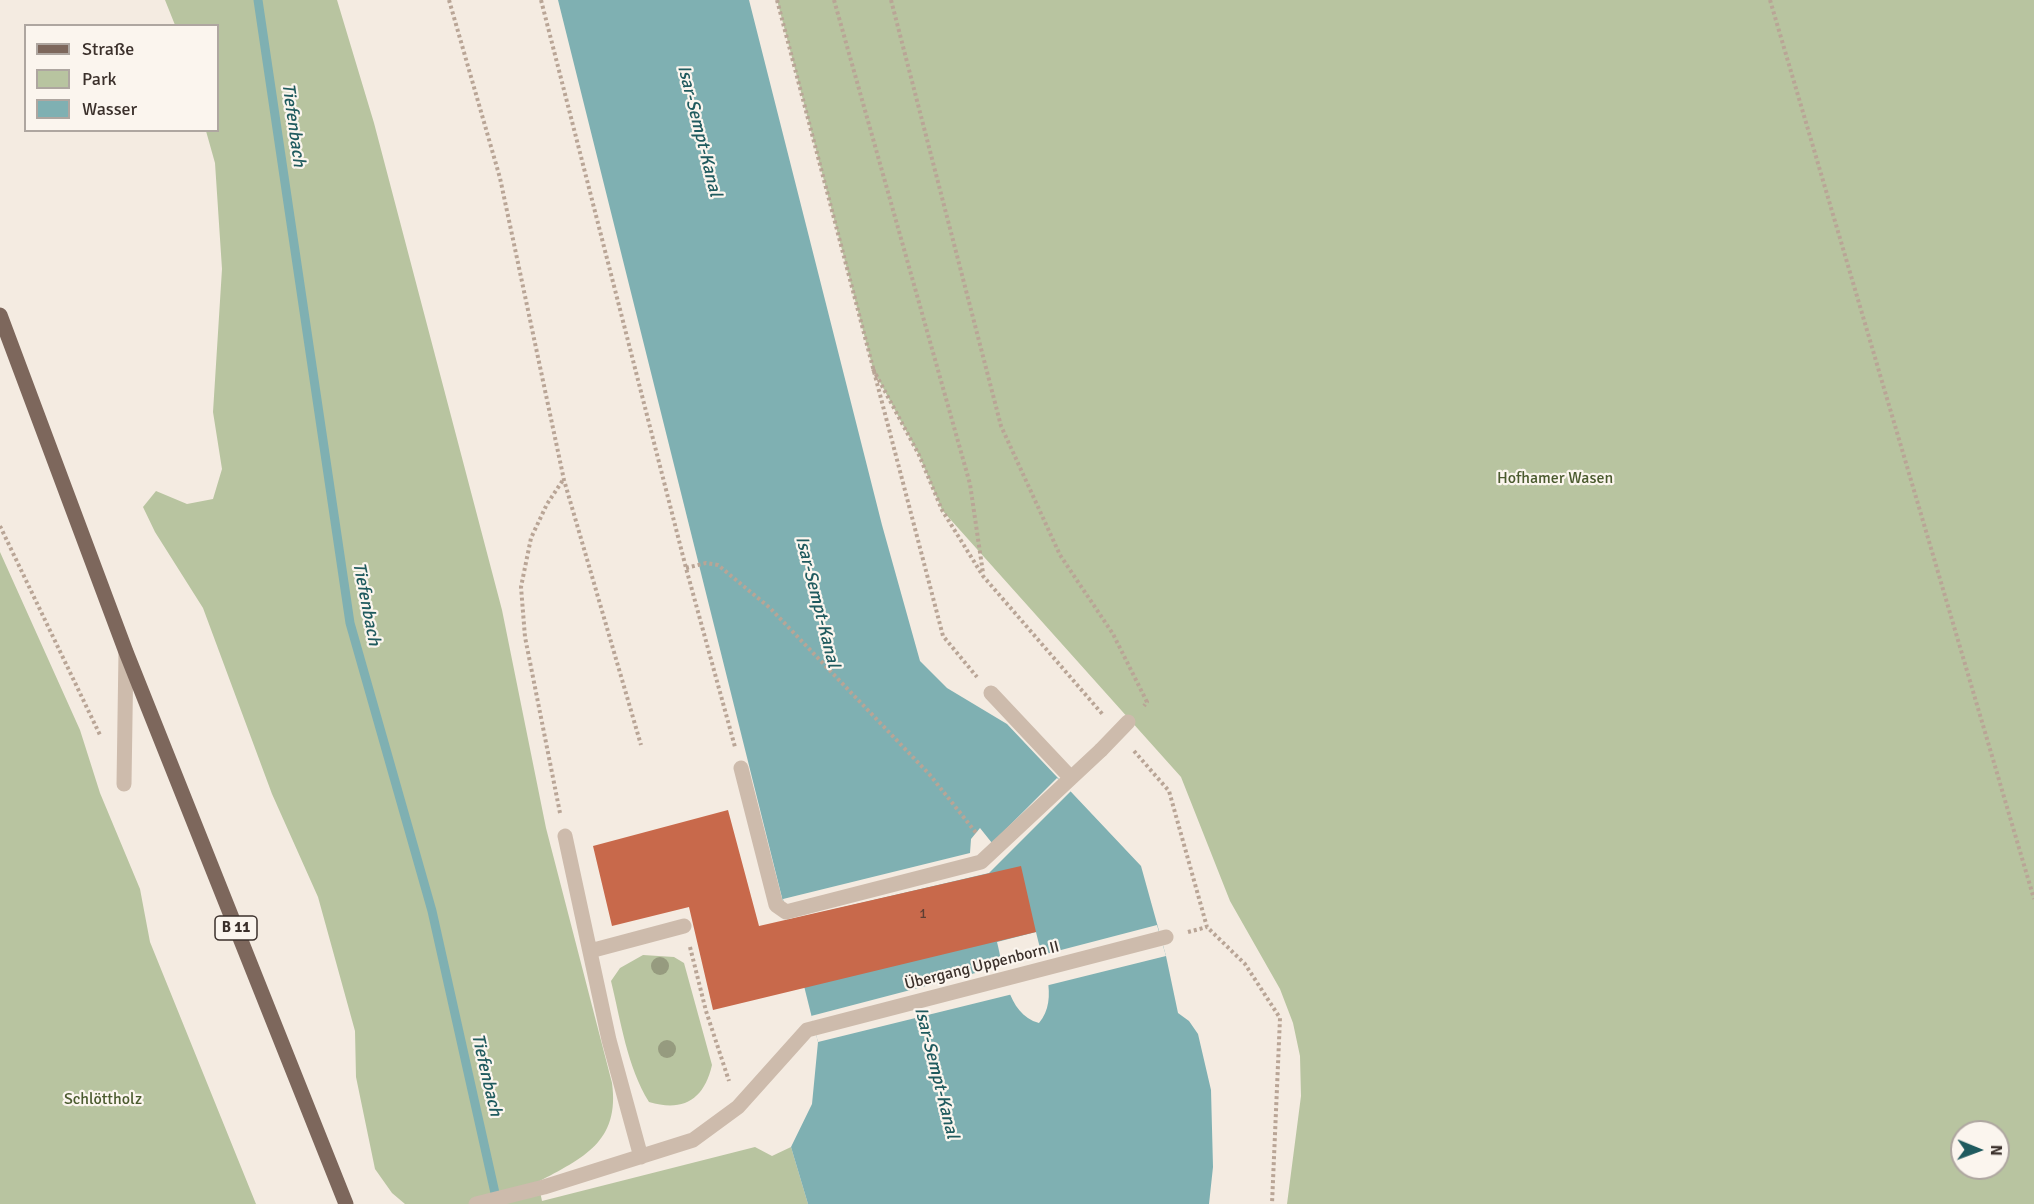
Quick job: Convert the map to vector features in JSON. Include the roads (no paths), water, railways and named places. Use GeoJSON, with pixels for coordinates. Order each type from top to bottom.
{"type":"FeatureCollection","features":[{"type":"Feature","properties":{"kind":"main road","name":"B 11"},"geometry":{"type":"LineString","coordinates":[[0,315],[126,652],[346,1204]]}},
{"type":"Feature","properties":{"kind":"lane"},"geometry":{"type":"LineString","coordinates":[[124,784],[126,652]]}},
{"type":"Feature","properties":{"kind":"lane"},"geometry":{"type":"LineString","coordinates":[[991,693],[1067,780]]}},
{"type":"Feature","properties":{"kind":"lane"},"geometry":{"type":"LineString","coordinates":[[741,768],[776,905],[786,912],[981,862],[1128,722]]}},
{"type":"Feature","properties":{"kind":"lane"},"geometry":{"type":"LineString","coordinates":[[476,1204],[544,1187],[641,1157],[609,1040],[565,836]]}},
{"type":"Feature","properties":{"kind":"lane"},"geometry":{"type":"LineString","coordinates":[[590,951],[684,926]]}},
{"type":"Feature","properties":{"kind":"lane","name":"Übergang Uppenborn II"},"geometry":{"type":"LineString","coordinates":[[641,1157],[693,1140],[738,1107],[807,1030],[1166,937]]}},
{"type":"Feature","properties":{"kind":"water","name":"Isar-Sempt-Kanal"},"geometry":{"type":"Polygon","coordinates":[[[558,0],[749,0],[882,525],[920,661],[947,688],[1007,724],[1141,866],[1166,956],[1178,1013],[1189,1021],[1198,1034],[1211,1090],[1213,1167],[1209,1204],[808,1204],[791,1147],[812,1104],[818,1042],[558,0]],[[1036,932],[997,942],[1013,1001],[1028,1018],[1039,1023],[1045,1013],[1049,991],[1036,932]]]}},
{"type":"Feature","properties":{"kind":"waterway","name":"Tiefenbach"},"geometry":{"type":"LineString","coordinates":[[258,0],[350,623],[432,911],[497,1202]]}},
{"type":"Feature","properties":{"kind":"park label","name":"Hofhamer Wasen"},"geometry":{"type":"Point","coordinates":[1555,479]}},
{"type":"Feature","properties":{"kind":"park label","name":"Schlöttholz"},"geometry":{"type":"Point","coordinates":[103,1100]}}]}
